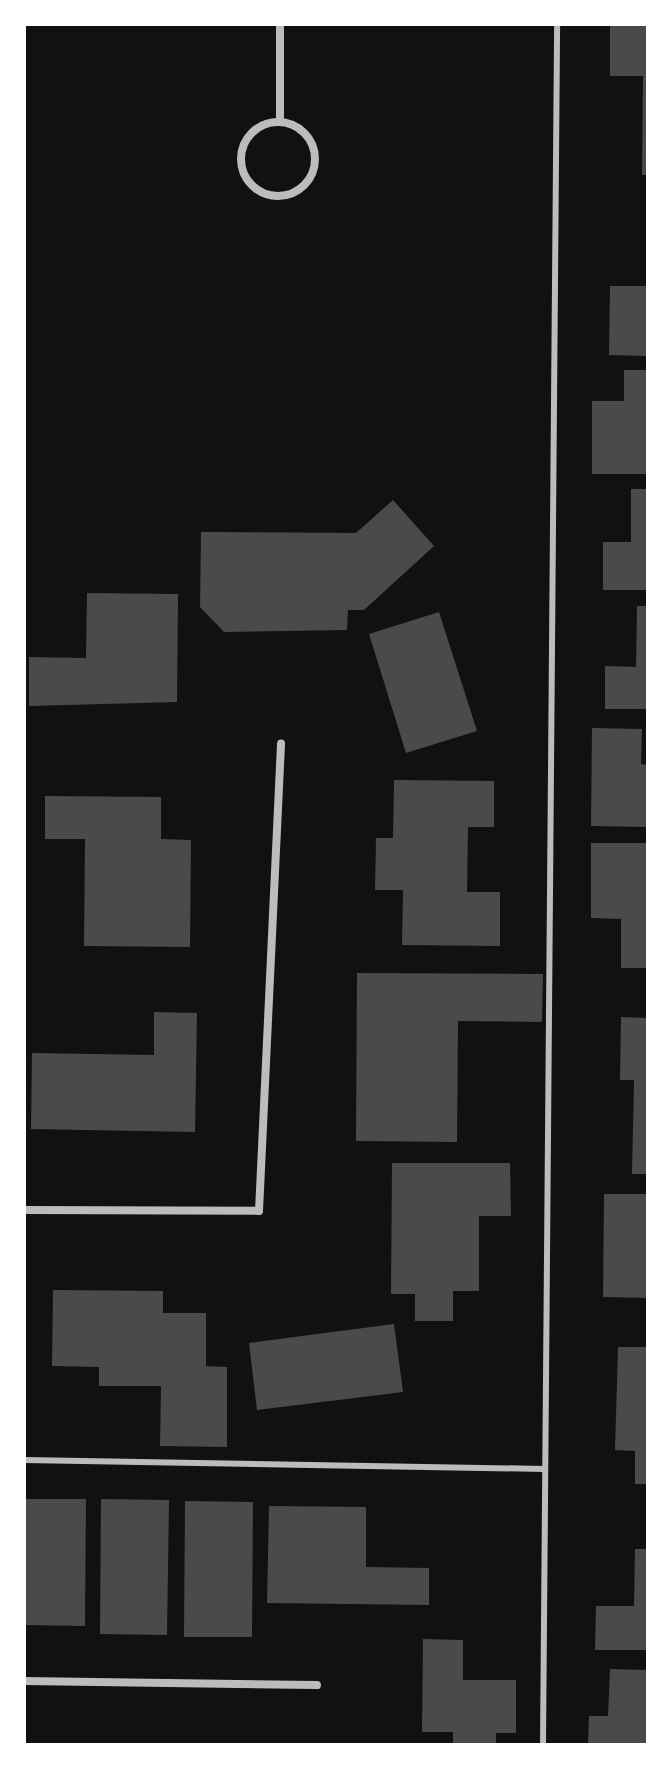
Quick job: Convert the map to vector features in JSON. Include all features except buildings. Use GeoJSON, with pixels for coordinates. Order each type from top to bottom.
{"type":"FeatureCollection","features":[{"type":"Feature","properties":{"kind":"street"},"geometry":{"type":"LineString","coordinates":[[280,24],[280,122]]}},
{"type":"Feature","properties":{"kind":"street"},"geometry":{"type":"LineString","coordinates":[[280,122],[305,134],[315,160],[304,186],[277,196],[252,184],[241,158],[253,132],[280,122]]}},
{"type":"Feature","properties":{"kind":"street"},"geometry":{"type":"LineString","coordinates":[[24,1210],[259,1211],[281,744]]}},
{"type":"Feature","properties":{"kind":"street"},"geometry":{"type":"LineString","coordinates":[[24,1681],[317,1685]]}},
{"type":"Feature","properties":{"kind":"lane"},"geometry":{"type":"LineString","coordinates":[[543,1745],[557,24]]}},
{"type":"Feature","properties":{"kind":"lane"},"geometry":{"type":"LineString","coordinates":[[24,1460],[545,1469]]}}]}
